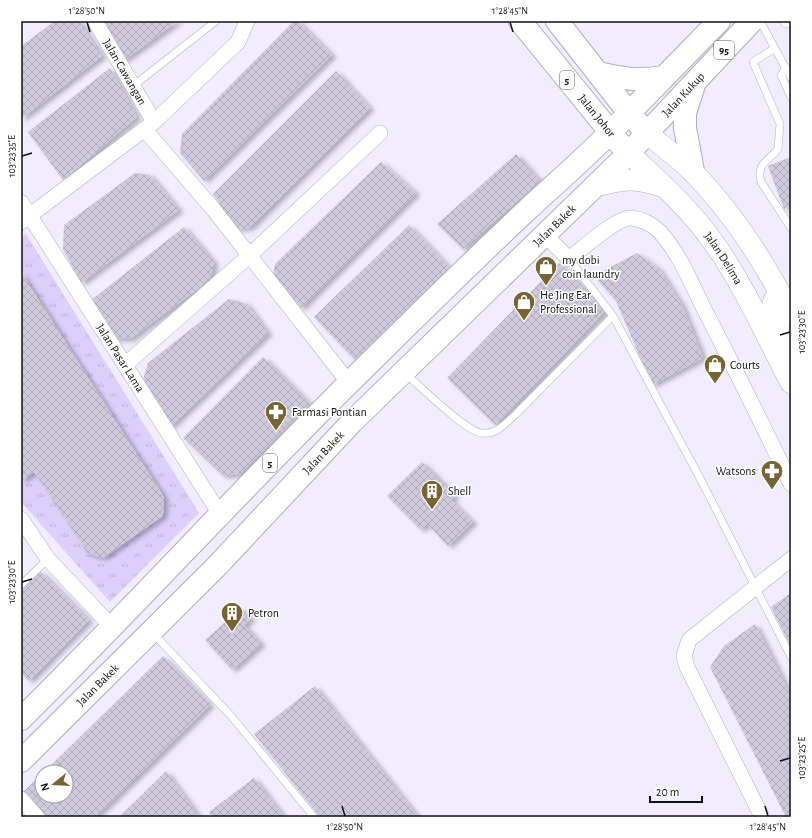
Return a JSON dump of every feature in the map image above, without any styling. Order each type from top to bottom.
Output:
[{"type":"main road","name":"Jalan Johor","points":[[520,21],[610,133],[629,153]]},
{"type":"main road","name":"5","points":[[557,21],[629,113],[647,133]]},
{"type":"main road","name":"Jalan Kukup","points":[[629,113],[719,21]]},
{"type":"main road","name":"Jalan Kukup","points":[[647,133],[752,21]]},
{"type":"main road","points":[[598,73],[632,80],[664,77]]},
{"type":"main road","points":[[693,171],[685,128],[686,112],[697,78]]},
{"type":"main road","name":"5","points":[[21,719],[113,628],[220,514],[349,383],[610,133],[629,113]]},
{"type":"main road","name":"Jalan Bakek","points":[[21,761],[216,567],[352,422],[629,153],[647,133]]},
{"type":"street","name":"Jalan Cawangan","points":[[95,21],[133,86],[150,126],[249,256],[349,383]]},
{"type":"street","points":[[25,219],[150,126],[238,42],[247,21]]},
{"type":"street","points":[[126,364],[249,256],[380,133]]},
{"type":"street","points":[[647,133],[693,171],[735,220],[786,292],[791,314]]},
{"type":"street","name":"Jalan Delima","points":[[629,153],[680,202],[711,239],[740,285],[791,383]]},
{"type":"street","points":[[594,186],[625,179],[641,180],[664,187]]},
{"type":"street","name":"Jalan Pasar Lama","points":[[21,202],[25,219],[126,364],[220,514]]},
{"type":"street","points":[[544,234],[569,259],[619,220],[629,217],[643,220],[654,226],[679,261],[744,386],[791,484]]},
{"type":"street","points":[[786,292],[774,300],[772,305],[791,373]]},
{"type":"street","points":[[21,519],[48,559],[113,628]]},
{"type":"street","points":[[762,817],[687,667],[684,656],[688,640],[791,559]]},
{"type":"street","points":[[21,799],[38,817]]},
{"type":"lane","points":[[133,86],[216,21]]},
{"type":"lane","points":[[760,21],[791,78]]},
{"type":"lane","points":[[783,21],[785,24],[791,24]]},
{"type":"lane","points":[[775,48],[753,62],[780,124],[778,149],[761,166],[759,174],[762,182],[788,218],[791,228]]},
{"type":"lane","points":[[786,67],[781,75],[791,97]]},
{"type":"lane","points":[[569,259],[613,316],[791,657]]},
{"type":"lane","points":[[403,372],[467,427],[481,433],[494,432],[501,428],[516,414],[613,316]]},
{"type":"lane","points":[[21,584],[48,559]]},
{"type":"lane","points":[[151,631],[232,717],[314,817]]},
{"type":"green space","points":[[26,234],[199,513],[110,602],[21,502],[21,238]]},
{"type":"building","points":[[55,21],[79,21],[102,56],[21,119],[21,46]]},
{"type":"building","points":[[100,21],[178,21],[123,61]]},
{"type":"building","points":[[294,21],[298,21],[332,55],[204,181],[180,153],[182,134]]},
{"type":"building","points":[[110,68],[137,117],[63,180],[28,132]]},
{"type":"building","points":[[336,71],[370,108],[249,228],[237,229],[213,194]]},
{"type":"building","points":[[516,154],[540,181],[463,249],[437,224]]},
{"type":"building","points":[[791,157],[791,206],[784,209],[768,166]]},
{"type":"building","points":[[381,162],[416,193],[301,308],[273,275],[275,264]]},
{"type":"building","points":[[135,173],[150,175],[179,210],[81,283],[63,249],[64,225]]},
{"type":"building","points":[[409,225],[451,269],[356,361],[314,317]]},
{"type":"building","points":[[184,227],[214,262],[210,280],[130,339],[114,339],[90,301]]},
{"type":"building","points":[[637,253],[659,269],[682,305],[703,358],[652,385],[616,301],[594,276]]},
{"type":"building","points":[[559,263],[606,310],[495,425],[447,378]]},
{"type":"building","points":[[21,272],[164,497],[163,516],[103,558],[88,554],[34,472],[21,481]]},
{"type":"building","points":[[229,299],[247,304],[268,333],[170,427],[142,383],[148,363]]},
{"type":"building","points":[[263,357],[310,404],[240,474],[223,476],[183,438]]},
{"type":"building","name":"Shell","points":[[422,462],[455,495],[451,500],[473,522],[448,546],[427,524],[421,530],[387,496]]},
{"type":"building","points":[[40,571],[89,620],[29,681],[21,673],[21,591]]},
{"type":"building","points":[[791,593],[791,647],[771,607]]},
{"type":"building","name":"Petron","points":[[241,608],[251,619],[244,625],[261,644],[232,670],[205,640]]},
{"type":"building","points":[[755,624],[791,696],[791,817],[786,817],[710,667],[724,646]]},
{"type":"building","points":[[163,656],[210,705],[95,817],[46,817],[22,793],[34,782],[34,804],[74,804],[74,764],[52,764]]},
{"type":"building","points":[[315,686],[418,817],[320,817],[254,734]]},
{"type":"building","points":[[166,771],[198,815],[195,817],[119,817]]},
{"type":"building","points":[[254,778],[284,817],[212,817],[209,812]]},
{"type":"place","name":"my dobi coin laundry","points":[[546,286]]},
{"type":"place","name":"He Jing Ear Professional","points":[[524,322]]},
{"type":"place","name":"Courts","points":[[715,384]]},
{"type":"place","name":"Farmasi Pontian","points":[[276,432]]},
{"type":"place","name":"Watsons","points":[[772,490]]},
{"type":"place","name":"Shell","points":[[432,510]]},
{"type":"place","name":"Petron","points":[[232,632]]}]
